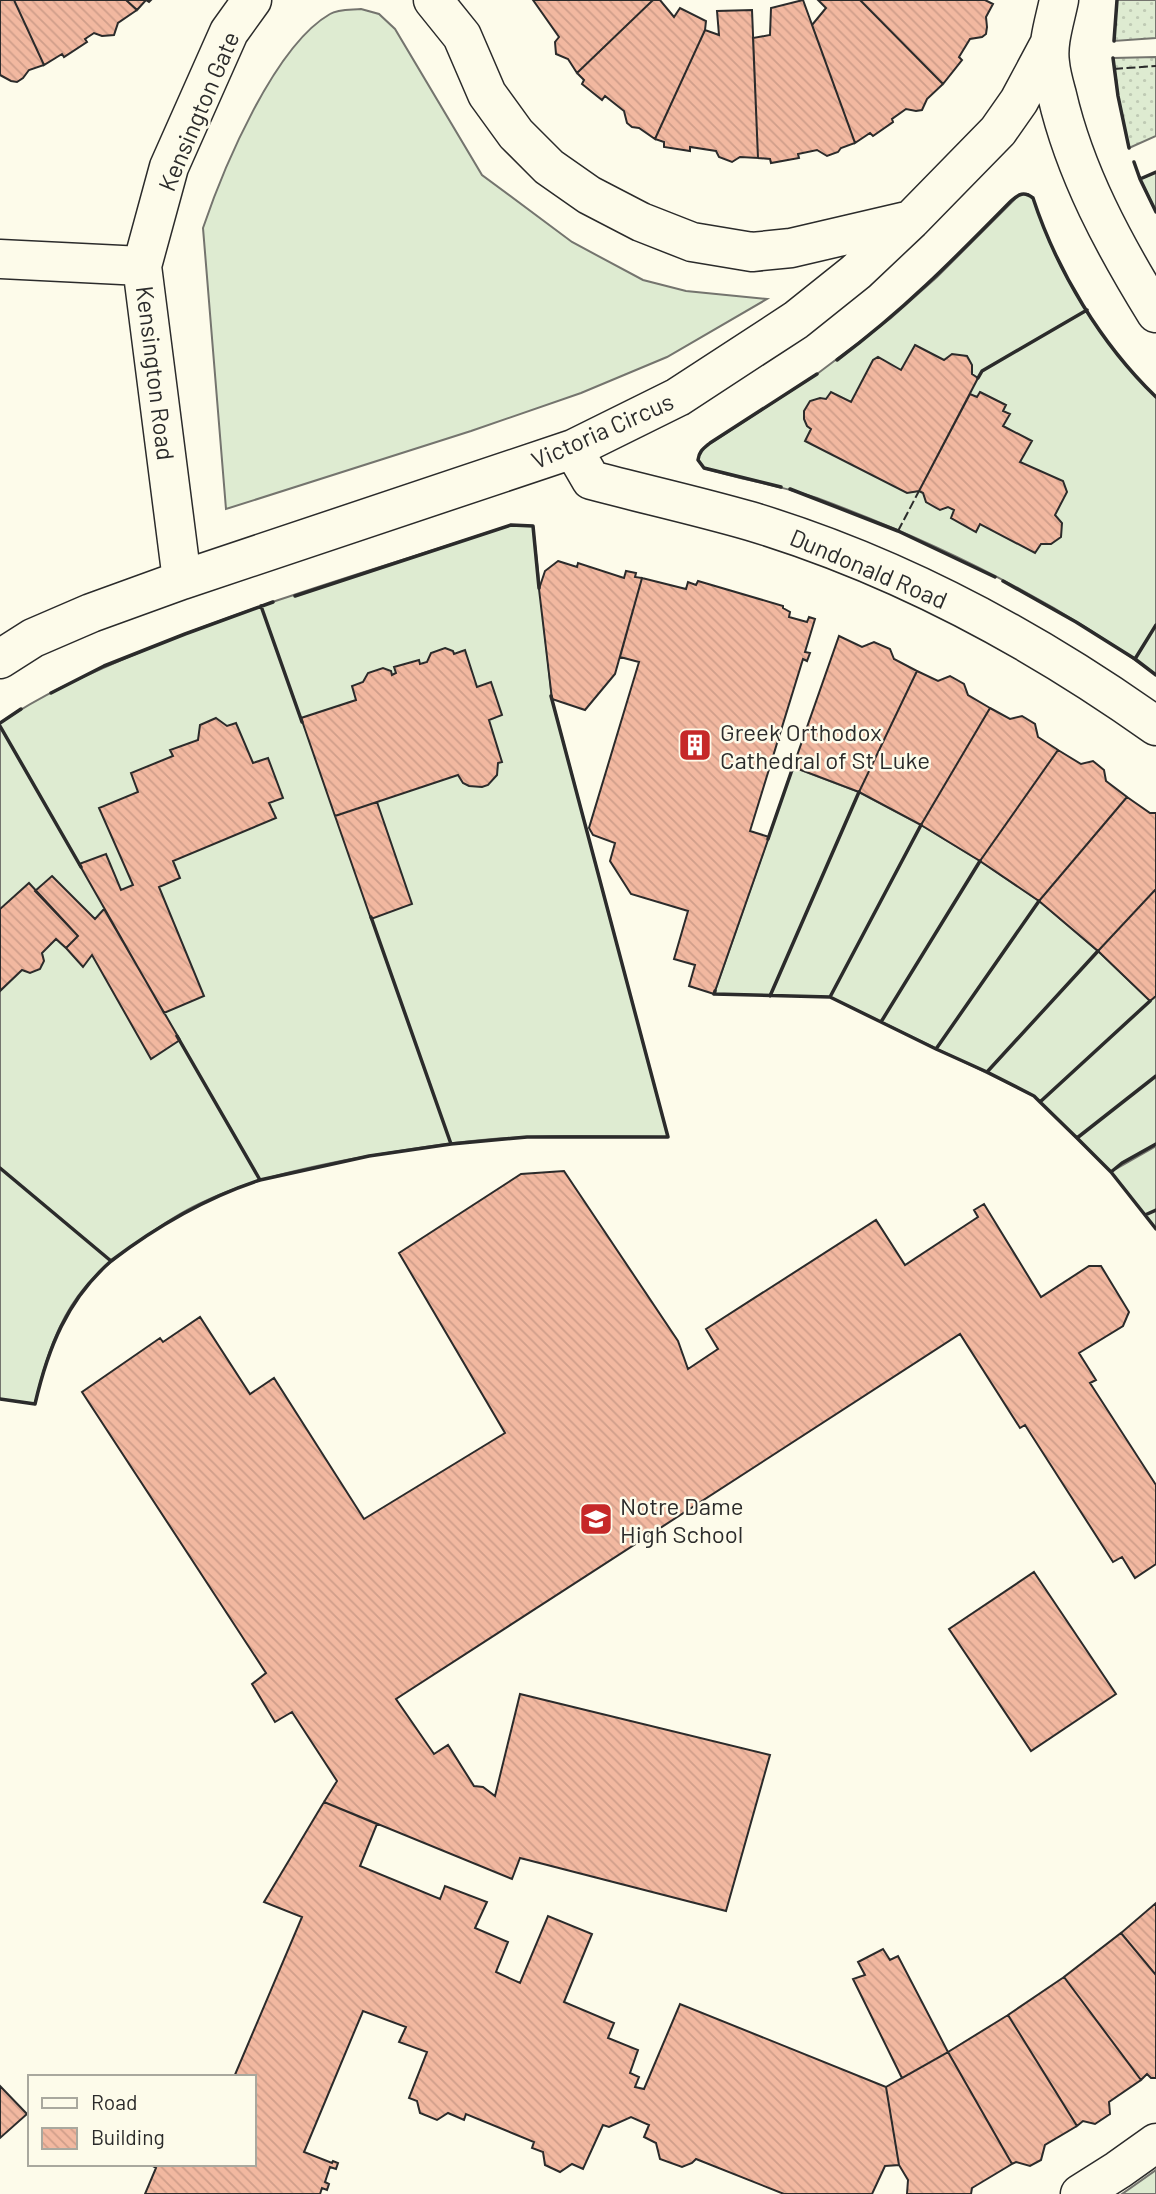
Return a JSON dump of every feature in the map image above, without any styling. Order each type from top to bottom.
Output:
[{"type":"street","name":"Kensington Gate","points":[[142,266],[169,167],[229,32],[252,0]]},
{"type":"street","points":[[433,0],[462,36],[487,94],[516,134],[549,167],[579,188],[641,222],[692,242],[752,252],[791,248],[911,220]]},
{"type":"street","points":[[1059,0],[1049,62],[1065,132],[1102,218],[1156,313]]},
{"type":"street","name":"Victoria Circus","points":[[0,659],[33,638],[79,618],[182,580],[573,449],[678,397],[796,320],[856,272],[911,220],[998,131],[1019,101],[1050,43]]},
{"type":"street","name":"Kensington Road","points":[[0,259],[142,266],[182,580]]},
{"type":"street","name":"Dundonald Road","points":[[573,449],[591,480],[792,535],[881,569],[938,596],[1028,643],[1156,726]]},
{"type":"street","points":[[1080,2194],[1156,2143]]},
{"type":"green space","points":[[1117,0],[1156,0],[1156,38],[1114,41]]},
{"type":"green space","points":[[361,9],[379,14],[395,29],[482,175],[572,242],[643,280],[686,291],[767,299],[667,357],[581,393],[226,509],[203,228],[237,143],[270,80],[289,53],[309,30],[333,12]]},
{"type":"green space","points":[[1156,57],[1156,136],[1129,148],[1113,58]]},
{"type":"green space","points":[[1156,172],[1156,212],[1140,179]]},
{"type":"green space","points":[[1020,194],[1028,194],[1033,198],[1068,280],[1099,330],[1156,397],[1156,675],[1077,622],[950,554],[817,498],[704,468],[698,460],[705,447],[817,374],[891,318],[937,277]]},
{"type":"green space","points":[[511,525],[533,526],[552,699],[668,1137],[552,1136],[448,1144],[327,1164],[271,1177],[216,1196],[171,1219],[127,1250],[85,1287],[56,1334],[35,1404],[0,1399],[0,723],[72,682],[192,631]]},
{"type":"green space","points":[[793,767],[859,792],[980,861],[1039,901],[1098,951],[1150,1001],[1156,996],[1156,1144],[1116,1169],[1156,1146],[1156,1229],[1111,1172],[1034,1096],[830,997],[714,994]]},
{"type":"green space","points":[[1156,2170],[1156,2194],[1122,2194]]},
{"type":"building","points":[[0,0],[14,0],[44,65],[29,70],[17,82],[0,75]]},
{"type":"building","points":[[14,0],[126,0],[137,10],[118,23],[114,35],[102,36],[94,33],[85,39],[87,42],[64,57],[62,54],[44,65]]},
{"type":"building","points":[[126,0],[146,0],[137,10]]},
{"type":"building","points":[[533,0],[653,0],[577,73],[568,59],[556,54],[555,42],[559,37]]},
{"type":"building","points":[[653,0],[660,0],[674,17],[680,8],[706,21],[705,30],[655,139],[627,123],[624,111],[605,96],[602,100],[582,84],[584,80],[577,73]]},
{"type":"building","points":[[803,0],[855,143],[827,156],[817,150],[798,154],[799,158],[771,163],[770,159],[758,158],[753,38],[770,35],[771,8]]},
{"type":"building","points":[[818,0],[860,0],[943,84],[927,99],[922,110],[906,109],[873,136],[870,133],[855,143],[812,25],[826,8]]},
{"type":"building","points":[[860,0],[985,0],[993,4],[986,17],[986,34],[970,39],[959,57],[962,60],[943,84]]},
{"type":"building","points":[[752,10],[758,158],[740,157],[732,162],[719,157],[716,151],[664,147],[664,142],[655,139],[705,30],[719,35],[717,11]]},
{"type":"building","points":[[915,345],[944,360],[952,354],[967,356],[972,365],[972,374],[978,378],[919,491],[907,493],[805,441],[811,429],[804,419],[804,411],[810,401],[826,399],[831,392],[851,402],[873,360],[878,357],[901,370]]},
{"type":"building","points":[[980,392],[1006,405],[1003,411],[1010,414],[1003,426],[1032,441],[1020,462],[1063,481],[1067,492],[1055,515],[1062,523],[1061,537],[1051,544],[1041,544],[1035,553],[980,524],[976,532],[951,518],[954,510],[948,507],[940,510],[926,502],[923,493],[919,491],[970,394],[977,397]]},
{"type":"building","points":[[558,561],[577,567],[578,563],[624,578],[626,571],[636,573],[635,577],[642,578],[615,674],[585,710],[552,699],[539,589],[545,571]]},
{"type":"building","name":"Greek Orthodox Cathedral of St Luke","points":[[642,578],[686,589],[688,582],[696,585],[698,581],[783,606],[790,612],[789,617],[807,622],[809,617],[815,619],[805,652],[810,653],[807,661],[803,659],[750,831],[769,837],[714,994],[689,986],[695,965],[674,959],[688,911],[631,894],[610,861],[615,843],[593,835],[589,828],[639,662],[620,657]]},
{"type":"building","points":[[839,636],[862,647],[874,642],[890,649],[894,659],[917,671],[859,792],[793,767]]},
{"type":"building","points":[[445,648],[454,654],[465,650],[477,687],[491,682],[502,715],[489,720],[502,762],[498,763],[497,775],[488,785],[482,787],[463,783],[458,775],[335,816],[301,718],[356,700],[352,686],[363,682],[368,673],[383,668],[391,671],[392,675],[396,673],[394,667],[419,660],[420,664],[427,662],[431,653]]},
{"type":"building","points":[[917,671],[938,681],[950,676],[964,684],[968,695],[990,708],[921,825],[859,792]]},
{"type":"building","points":[[990,708],[1010,719],[1022,716],[1035,724],[1038,737],[1058,750],[980,861],[921,825]]},
{"type":"building","points":[[216,718],[227,726],[236,723],[253,763],[268,758],[283,798],[269,803],[276,818],[173,861],[180,878],[159,887],[204,996],[164,1013],[79,864],[106,854],[121,890],[133,885],[99,808],[138,792],[131,773],[173,756],[170,750],[198,740],[200,725]]},
{"type":"building","points":[[1058,750],[1081,764],[1093,761],[1104,770],[1106,781],[1127,797],[1039,901],[980,861]]},
{"type":"building","points":[[1127,797],[1150,813],[1156,813],[1156,889],[1098,951],[1039,901]]},
{"type":"building","points":[[377,802],[412,904],[371,919],[335,816]]},
{"type":"building","points":[[52,876],[95,919],[104,909],[180,1040],[151,1059],[92,955],[83,967],[66,948],[78,936],[35,891]]},
{"type":"building","points":[[29,883],[78,936],[66,948],[56,939],[42,953],[44,961],[40,969],[30,973],[22,970],[0,991],[0,909]]},
{"type":"building","points":[[1156,889],[1156,996],[1150,1001],[1098,951]]},
{"type":"building","points":[[564,1171],[678,1341],[688,1369],[718,1349],[706,1329],[876,1220],[905,1265],[978,1217],[974,1210],[984,1204],[1041,1297],[1089,1266],[1101,1266],[1129,1312],[1123,1326],[1079,1353],[1096,1380],[1090,1383],[1156,1485],[1156,1564],[1135,1578],[1122,1557],[1113,1562],[1025,1425],[1020,1428],[960,1334],[396,1699],[434,1754],[448,1745],[474,1786],[483,1787],[495,1796],[520,1694],[770,1755],[726,1911],[520,1858],[512,1879],[324,1802],[337,1781],[292,1712],[275,1722],[252,1684],[266,1673],[82,1392],[160,1338],[163,1342],[200,1317],[250,1394],[274,1378],[364,1519],[505,1433],[399,1253],[521,1174]]},
{"type":"building","points":[[1034,1572],[1116,1694],[1031,1751],[949,1629]]},
{"type":"building","points":[[324,1802],[377,1824],[360,1866],[440,1899],[445,1886],[487,1902],[475,1928],[508,1942],[496,1972],[520,1983],[548,1916],[592,1934],[564,2002],[614,2023],[608,2038],[638,2050],[630,2073],[639,2077],[635,2087],[644,2089],[680,2004],[886,2087],[899,2165],[885,2166],[872,2194],[784,2194],[696,2159],[682,2167],[660,2159],[656,2143],[644,2137],[649,2125],[631,2117],[609,2127],[603,2125],[583,2169],[572,2164],[560,2172],[545,2165],[543,2152],[532,2148],[534,2142],[466,2114],[464,2120],[448,2113],[437,2120],[420,2113],[417,2101],[409,2098],[427,2052],[399,2042],[406,2027],[363,2011],[304,2152],[338,2163],[336,2169],[330,2167],[325,2182],[329,2184],[327,2190],[322,2188],[320,2194],[145,2194],[156,2168],[152,2166],[256,2166],[256,2075],[235,2075],[302,1917],[264,1902]]},
{"type":"building","points":[[1156,1903],[1156,1975],[1121,1933]]},
{"type":"building","points":[[1121,1933],[1156,1975],[1156,2078],[1147,2074],[1141,2080],[1064,1977]]},
{"type":"building","points":[[883,1949],[890,1960],[898,1956],[948,2052],[902,2078],[853,1979],[865,1975],[858,1962]]},
{"type":"building","points":[[1064,1977],[1141,2080],[1109,2102],[1110,2114],[1095,2124],[1083,2121],[1077,2126],[1008,2015]]},
{"type":"building","points":[[1008,2015],[1077,2126],[1045,2145],[1041,2160],[1030,2166],[1016,2162],[1012,2164],[948,2052]]},
{"type":"building","points":[[948,2052],[1012,2164],[972,2188],[971,2194],[907,2194],[908,2180],[899,2165],[886,2087]]},
{"type":"building","points":[[0,2086],[27,2114],[0,2138]]},
{"type":"fence","points":[[1114,69],[1156,66]]},
{"type":"fence","points":[[898,531],[919,491]]},
{"type":"wall","points":[[1114,41],[1117,0]]},
{"type":"wall","points":[[1113,58],[1129,148]]},
{"type":"wall","points":[[1134,162],[1140,179]]},
{"type":"wall","points":[[1156,172],[1140,179],[1156,212]]},
{"type":"wall","points":[[837,360],[906,303],[1011,201],[1024,194],[1033,198],[1068,279],[1099,330],[1156,397]]},
{"type":"wall","points":[[978,378],[982,371],[1087,310]]},
{"type":"wall","points":[[781,487],[704,468],[698,460],[702,450],[710,443],[817,374]]},
{"type":"wall","points":[[790,489],[898,531],[995,577]]},
{"type":"wall","points":[[295,596],[511,525],[533,526],[539,588]]},
{"type":"wall","points":[[1003,581],[1135,659],[1156,625]]},
{"type":"wall","points":[[51,693],[104,666],[273,602]]},
{"type":"wall","points":[[261,606],[302,722]]},
{"type":"wall","points":[[1136,658],[1156,675]]},
{"type":"wall","points":[[371,917],[451,1144],[527,1137],[668,1137],[551,696]]},
{"type":"wall","points":[[0,723],[21,709]]},
{"type":"wall","points":[[0,726],[81,867]]},
{"type":"wall","points":[[768,839],[793,767]]},
{"type":"wall","points":[[770,996],[859,792]]},
{"type":"wall","points":[[715,991],[714,994],[830,997],[921,825]]},
{"type":"wall","points":[[830,997],[881,1022],[980,861]]},
{"type":"wall","points":[[881,1022],[936,1049],[1039,901]]},
{"type":"wall","points":[[936,1049],[987,1072],[1098,951]]},
{"type":"wall","points":[[987,1072],[1034,1096],[1040,1102],[1150,1001]]},
{"type":"wall","points":[[177,1036],[260,1180],[369,1156],[451,1144]]},
{"type":"wall","points":[[1040,1102],[1077,1138],[1156,1076]]},
{"type":"wall","points":[[1077,1138],[1111,1172],[1156,1144]]},
{"type":"wall","points":[[0,1168],[111,1261],[182,1214],[220,1195],[260,1180]]},
{"type":"wall","points":[[1111,1172],[1145,1215],[1156,1210]]},
{"type":"wall","points":[[1145,1215],[1156,1229]]},
{"type":"wall","points":[[0,1399],[35,1404],[46,1364],[61,1326],[82,1292],[111,1261]]},
{"type":"place","name":"Greek Orthodox Cathedral of St Luke","points":[[695,745]]},
{"type":"place","name":"Notre Dame High School","points":[[596,1519]]}]
